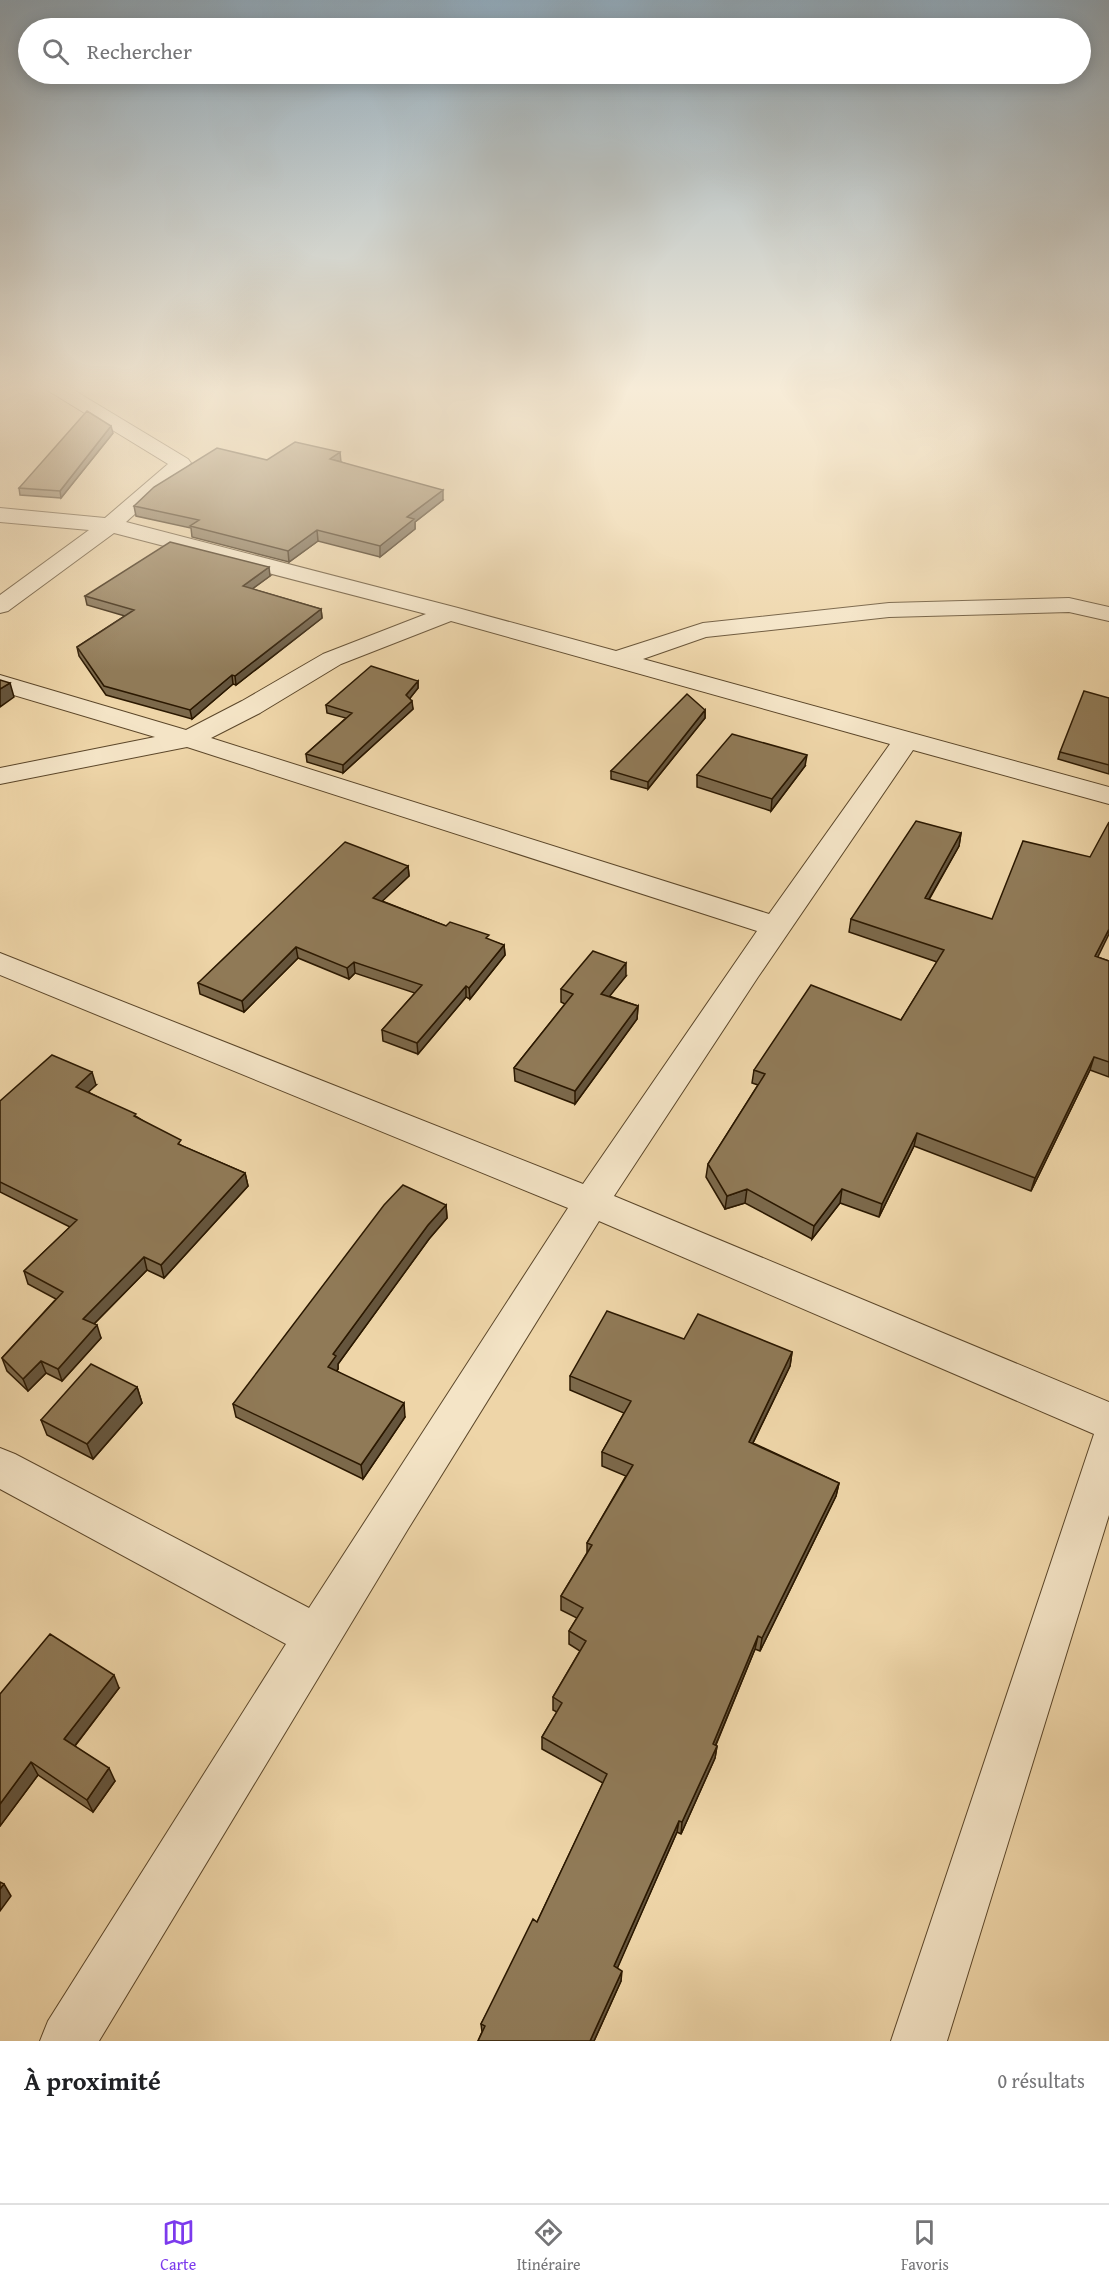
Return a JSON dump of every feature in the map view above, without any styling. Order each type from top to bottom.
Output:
[{"type":"street","points":[[0,606],[110,525],[160,481]]},
{"type":"street","points":[[0,515],[110,525],[450,613],[1109,796]]},
{"type":"street","points":[[617,659],[703,630],[889,610],[1070,605],[1109,614]]},
{"type":"street","points":[[0,776],[188,739],[251,707],[332,659],[450,613]]},
{"type":"street","points":[[0,683],[188,739],[775,926]]},
{"type":"street","points":[[68,2041],[318,1636],[591,1202],[775,926],[907,739]]},
{"type":"street","points":[[0,963],[591,1202],[1109,1421]]},
{"type":"street","points":[[919,2041],[1109,1446]]},
{"type":"street","points":[[0,1467],[318,1636]]},
{"type":"building","points":[[25,481],[68,481],[60,491],[19,488]]},
{"type":"building","points":[[163,481],[411,481],[443,490],[407,517],[414,519],[380,546],[317,530],[288,551],[190,526],[199,520],[134,506]]},
{"type":"building","points":[[170,542],[269,567],[243,586],[321,609],[235,676],[232,675],[190,710],[104,686],[77,647],[134,610],[85,596]]},
{"type":"building","points":[[371,666],[418,681],[406,695],[412,701],[343,765],[306,754],[352,713],[326,705]]},
{"type":"building","points":[[0,680],[10,683],[0,689]]},
{"type":"building","points":[[1084,691],[1109,698],[1109,765],[1060,752]]},
{"type":"building","points":[[687,694],[705,710],[648,782],[611,771]]},
{"type":"building","points":[[732,734],[807,755],[772,799],[697,775]]},
{"type":"building","points":[[916,821],[961,833],[925,898],[992,919],[1023,841],[1090,857],[1109,822],[1109,929],[1095,956],[1109,961],[1109,1062],[1094,1057],[1035,1178],[917,1133],[882,1204],[842,1189],[814,1226],[747,1189],[727,1196],[708,1164],[765,1074],[754,1070],[811,985],[901,1020],[944,950],[851,919]]},
{"type":"building","points":[[345,842],[408,866],[373,898],[446,926],[450,922],[489,935],[486,938],[504,945],[469,988],[466,986],[417,1043],[382,1030],[422,985],[354,962],[347,968],[296,947],[242,1001],[198,983]]},
{"type":"building","points":[[593,951],[626,963],[601,994],[638,1006],[575,1091],[514,1068],[573,994],[561,989]]},
{"type":"building","points":[[52,1055],[92,1072],[76,1087],[136,1114],[134,1116],[181,1140],[178,1144],[245,1173],[161,1265],[144,1257],[83,1319],[97,1325],[58,1369],[41,1361],[23,1379],[2,1358],[63,1292],[24,1271],[77,1220],[0,1182],[0,1101]]},
{"type":"building","points":[[403,1185],[446,1205],[428,1225],[333,1354],[336,1356],[328,1367],[404,1403],[361,1465],[233,1404],[384,1205]]},
{"type":"building","points":[[607,1311],[684,1339],[698,1314],[792,1352],[749,1442],[839,1483],[762,1638],[758,1636],[713,1744],[717,1746],[682,1822],[679,1821],[614,1966],[622,1971],[590,2041],[478,2041],[485,2026],[481,2024],[533,1919],[537,1922],[607,1774],[542,1737],[562,1703],[553,1697],[586,1641],[569,1631],[583,1608],[561,1596],[592,1545],[587,1543],[633,1465],[602,1452],[631,1401],[570,1376]]},
{"type":"building","points":[[91,1364],[137,1387],[87,1444],[41,1420]]},
{"type":"building","points":[[50,1634],[114,1675],[64,1739],[109,1768],[87,1800],[31,1762],[0,1804],[0,1694]]}]
